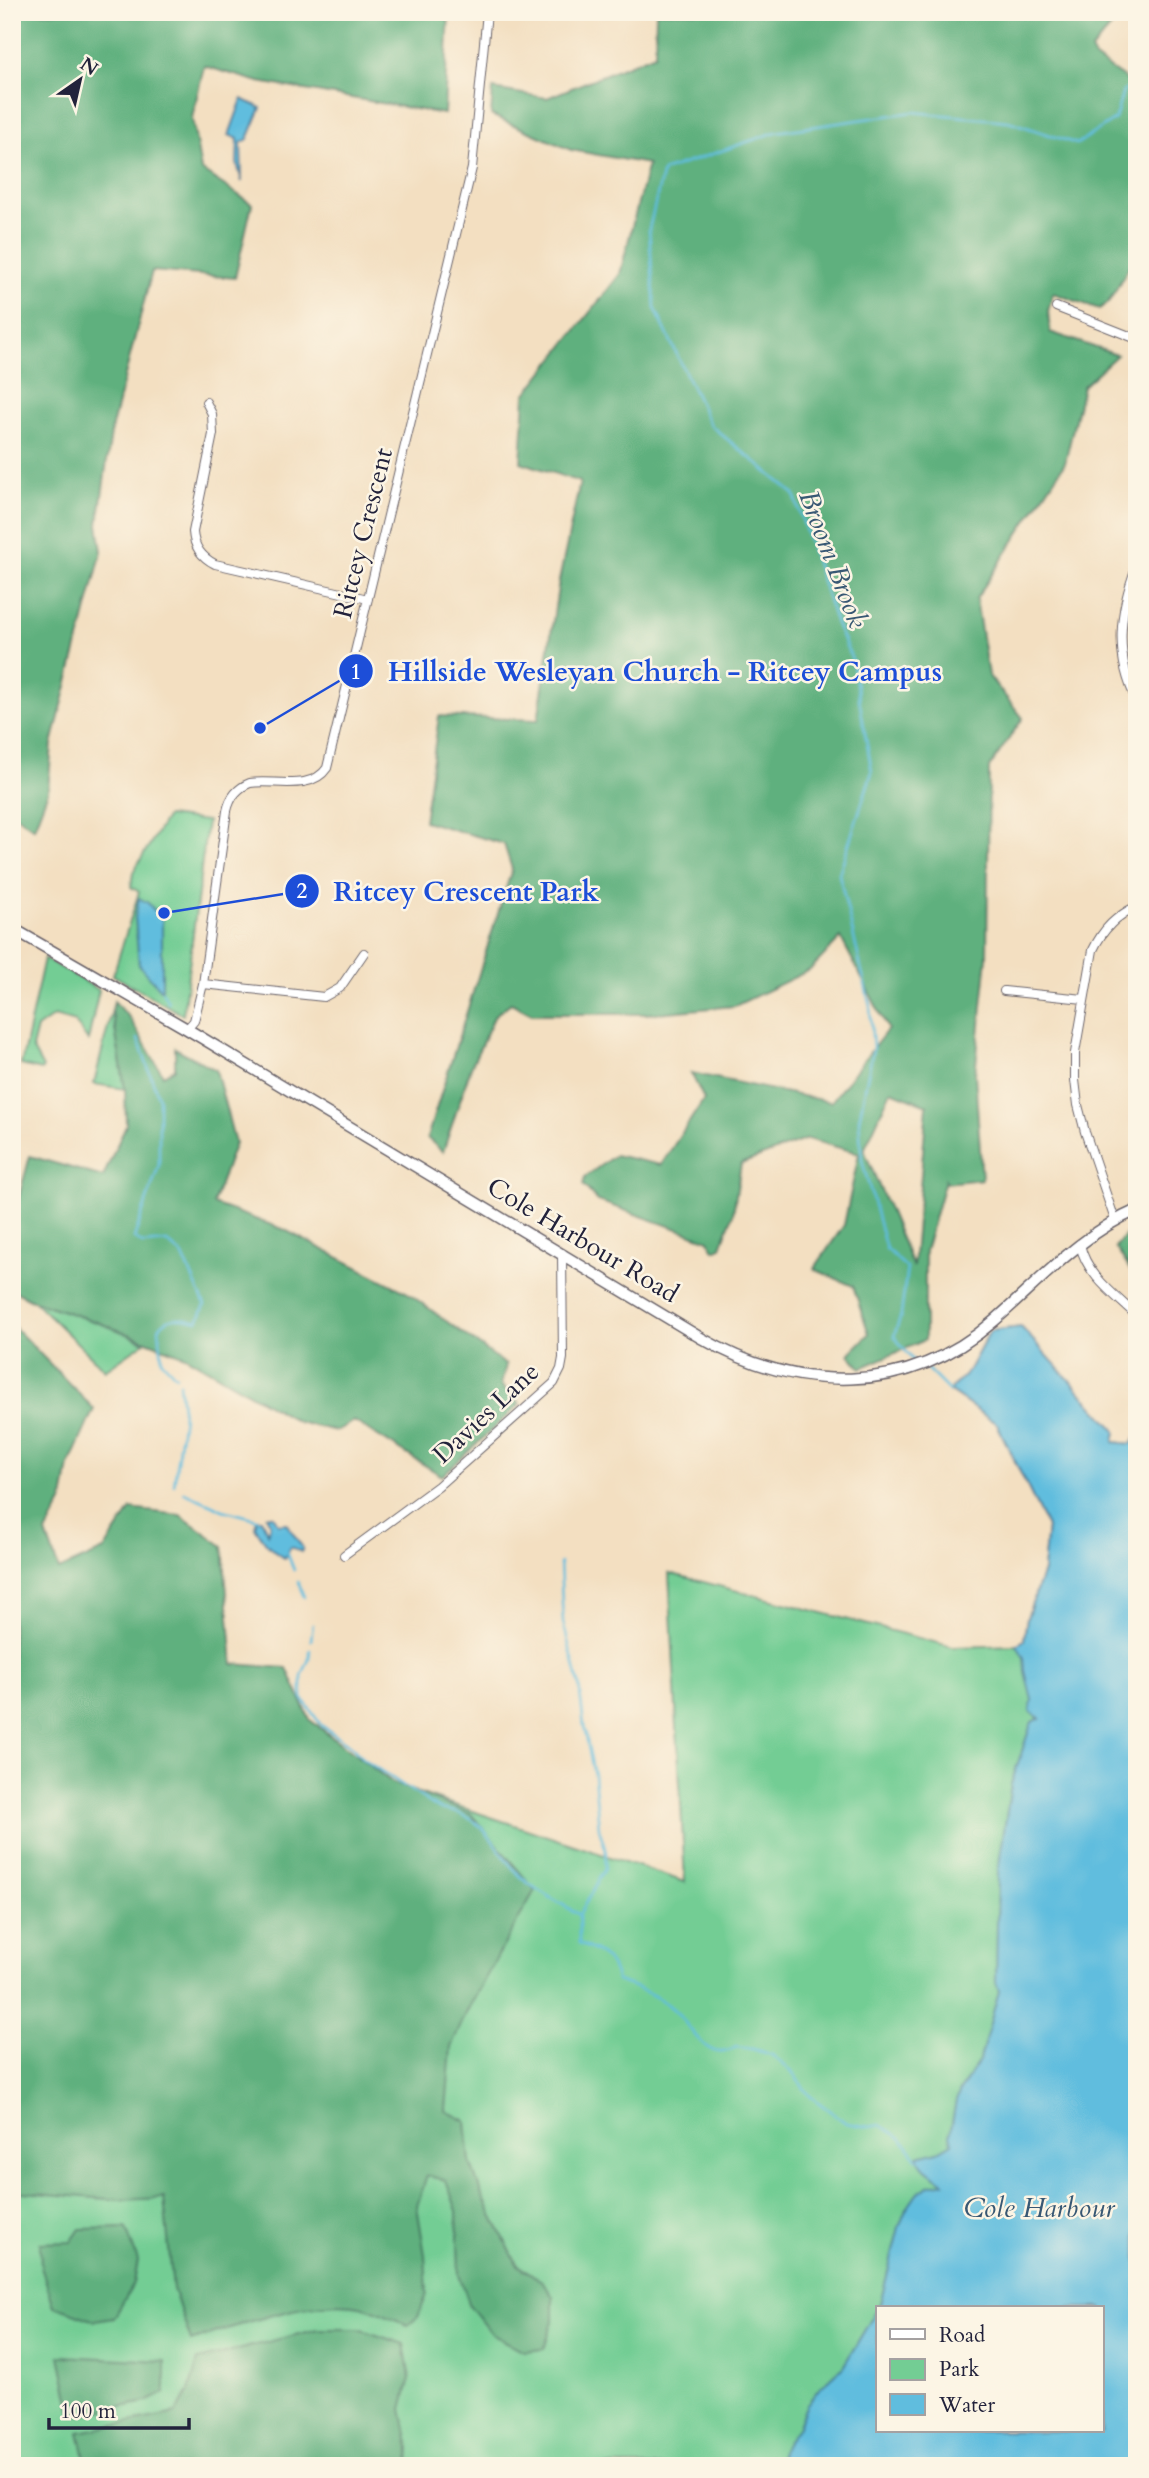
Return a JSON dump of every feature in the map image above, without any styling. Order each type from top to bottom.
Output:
[{"type":"main road","name":"Cole Harbour Road","points":[[12,928],[187,1028],[701,1338],[760,1366],[794,1376],[842,1380],[902,1372],[951,1351],[992,1322],[1080,1244],[1115,1220],[1137,1210]]},
{"type":"street","name":"Ritcey Crescent","points":[[187,1028],[194,1021],[203,984],[230,801],[239,788],[250,783],[306,782],[326,770],[472,168],[487,12]]},
{"type":"street","points":[[1056,307],[1137,340]]},
{"type":"street","points":[[206,402],[212,414],[214,433],[193,532],[194,542],[201,555],[218,564],[368,599]]},
{"type":"street","points":[[1137,565],[1124,603],[1121,634],[1125,673],[1137,701]]},
{"type":"street","points":[[1115,1220],[1078,1105],[1075,1053],[1091,955],[1096,942],[1112,922],[1137,906]]},
{"type":"street","points":[[203,984],[324,997],[340,988],[364,953]]},
{"type":"street","points":[[1003,991],[1084,999]]},
{"type":"street","points":[[1080,1244],[1082,1254],[1092,1272],[1137,1316]]},
{"type":"street","name":"Davies Lane","points":[[344,1555],[438,1486],[554,1383],[563,1359],[562,1253]]},
{"type":"green space","points":[[12,12],[449,13],[444,114],[259,82],[204,66],[192,118],[201,170],[252,204],[235,278],[152,271],[112,426],[98,524],[102,551],[52,744],[48,791],[34,828],[12,813]]},
{"type":"green space","points":[[656,12],[1124,12],[1091,50],[1095,58],[1137,87],[1137,253],[1108,303],[1099,309],[1053,293],[1048,311],[1050,332],[1117,355],[1083,386],[1065,463],[976,599],[988,675],[1023,718],[989,768],[987,958],[975,1074],[982,1179],[946,1183],[945,1180],[925,1251],[925,1340],[861,1368],[849,1354],[869,1334],[853,1286],[814,1269],[844,1225],[859,1153],[807,1139],[741,1164],[733,1214],[721,1247],[714,1250],[709,1240],[598,1201],[583,1185],[585,1177],[615,1155],[661,1165],[704,1099],[691,1073],[831,1102],[888,1029],[841,938],[810,970],[735,1006],[645,1014],[532,1014],[511,1003],[495,1015],[471,1067],[443,1152],[427,1138],[512,869],[504,844],[424,821],[439,716],[538,720],[559,581],[580,482],[521,462],[525,395],[620,274],[648,164],[571,150],[491,115],[493,89],[547,98],[655,54]],"holes":[[[891,1091],[927,1105],[913,1267],[864,1150]]]},
{"type":"green space","points":[[167,816],[207,821],[183,1015],[113,975],[139,892],[131,887],[133,872]]},
{"type":"green space","points":[[44,958],[99,990],[88,1041],[75,1022],[54,1016],[37,1028],[32,1048],[43,1068],[41,1070],[21,1065]]},
{"type":"green space","points":[[114,1001],[129,1017],[163,1075],[175,1069],[175,1048],[216,1070],[235,1143],[213,1204],[283,1229],[408,1293],[506,1365],[501,1385],[520,1404],[442,1476],[354,1421],[336,1431],[298,1422],[185,1356],[34,1301],[12,1290],[12,1222],[30,1156],[103,1177],[126,1125],[125,1089],[112,1010]]},
{"type":"green space","points":[[112,1010],[125,1089],[94,1084]]},
{"type":"green space","points":[[1137,1228],[1137,1280],[1115,1247],[1129,1231]]},
{"type":"green space","points":[[34,1301],[116,1329],[145,1342],[105,1370]]},
{"type":"green space","points":[[12,1325],[94,1409],[69,1465],[63,1500],[46,1533],[59,1570],[104,1550],[131,1509],[180,1515],[223,1546],[233,1664],[287,1668],[310,1720],[393,1783],[471,1814],[535,1890],[469,2007],[451,2047],[446,2111],[466,2121],[470,2162],[482,2195],[517,2264],[543,2282],[553,2297],[553,2321],[544,2349],[524,2351],[493,2335],[470,2306],[459,2275],[457,2211],[446,2180],[427,2176],[417,2206],[425,2255],[427,2294],[418,2317],[408,2325],[364,2307],[323,2305],[253,2320],[191,2341],[173,2289],[164,2198],[120,2200],[12,2191]]},
{"type":"green space","points":[[1021,1327],[1116,1431],[1114,1442],[1132,1444],[1137,1437],[1137,2466],[12,2466],[12,1657],[685,1882],[669,1573],[953,1647],[1017,1645],[1024,1640],[1027,1618],[1043,1571],[1047,1527],[997,1424],[949,1391],[969,1370],[990,1331]]},
{"type":"green space","points":[[126,2228],[138,2261],[134,2283],[114,2318],[95,2321],[54,2306],[41,2267],[40,2243],[71,2242],[80,2229]]},
{"type":"green space","points":[[318,2329],[359,2329],[404,2344],[410,2378],[402,2409],[410,2448],[409,2466],[87,2466],[79,2432],[176,2413],[189,2391],[198,2360]]},
{"type":"green space","points":[[60,2356],[165,2361],[165,2393],[147,2402],[73,2416]]},
{"type":"water","points":[[242,99],[261,108],[248,139],[241,143],[242,182],[237,163],[238,139],[229,135]]},
{"type":"water","points":[[139,898],[148,903],[162,919],[162,991],[139,965],[135,917]]},
{"type":"water","name":"Cole Harbour","points":[[1021,1327],[1116,1431],[1114,1442],[1132,1444],[1137,1437],[1137,2466],[781,2466],[781,2451],[797,2428],[807,2404],[843,2367],[876,2311],[876,2432],[1104,2432],[1104,2306],[879,2306],[899,2227],[906,2210],[917,2194],[930,2185],[944,2182],[925,2168],[918,2156],[938,2151],[952,2143],[950,2134],[956,2101],[980,2059],[999,1991],[996,1982],[998,1871],[1011,1784],[1032,1722],[1040,1718],[1030,1712],[1032,1700],[1024,1658],[1017,1645],[1024,1640],[1027,1618],[1043,1571],[1047,1527],[997,1424],[949,1391],[969,1370],[990,1331]]},
{"type":"water","points":[[266,1516],[274,1516],[278,1524],[286,1523],[303,1548],[301,1552],[291,1547],[285,1558],[268,1545],[255,1527],[257,1519],[261,1519],[268,1533],[270,1523]]},
{"type":"waterway","name":"Broom Brook","points":[[914,1362],[894,1336],[901,1315],[907,1268],[886,1249],[862,1160],[859,1120],[873,1049],[870,1006],[839,874],[872,772],[852,659],[836,624],[794,494],[710,425],[655,308],[649,229],[663,171],[776,132],[913,112],[1008,121],[1077,144],[1115,119],[1123,91],[1137,84]]},
{"type":"waterway","points":[[162,991],[168,1002]]},
{"type":"waterway","points":[[138,1039],[159,1099],[159,1165],[134,1238],[143,1244],[167,1242],[183,1256],[205,1305],[198,1321],[172,1318],[159,1328],[162,1361],[176,1376]]},
{"type":"waterway","name":"Broom Brook","points":[[926,1368],[949,1391]]},
{"type":"waterway","points":[[174,1485],[183,1416],[179,1383]]},
{"type":"waterway","points":[[184,1492],[223,1510],[257,1519]]},
{"type":"waterway","points":[[287,1552],[294,1570]]},
{"type":"waterway","points":[[560,1563],[563,1622],[579,1684],[594,1775],[599,1828],[606,1851],[605,1869],[579,1915],[579,1944],[604,1957],[617,1981],[646,1992],[672,2008],[708,2048],[725,2052],[736,2047],[772,2055],[790,2070],[810,2096],[846,2123],[869,2127],[880,2125],[901,2138],[918,2160]]},
{"type":"waterway","points":[[298,1582],[304,1597]]},
{"type":"waterway","points":[[311,1640],[313,1624]]},
{"type":"waterway","points":[[310,1650],[302,1676],[302,1698],[321,1725],[351,1746],[363,1759],[439,1809],[457,1812],[481,1827],[516,1872],[528,1883],[579,1915]]},
{"type":"place","name":"Hillside Wesleyan Church - Ritcey Campus","points":[[260,728]]},
{"type":"place","name":"Ritcey Crescent Park","points":[[164,913]]}]
